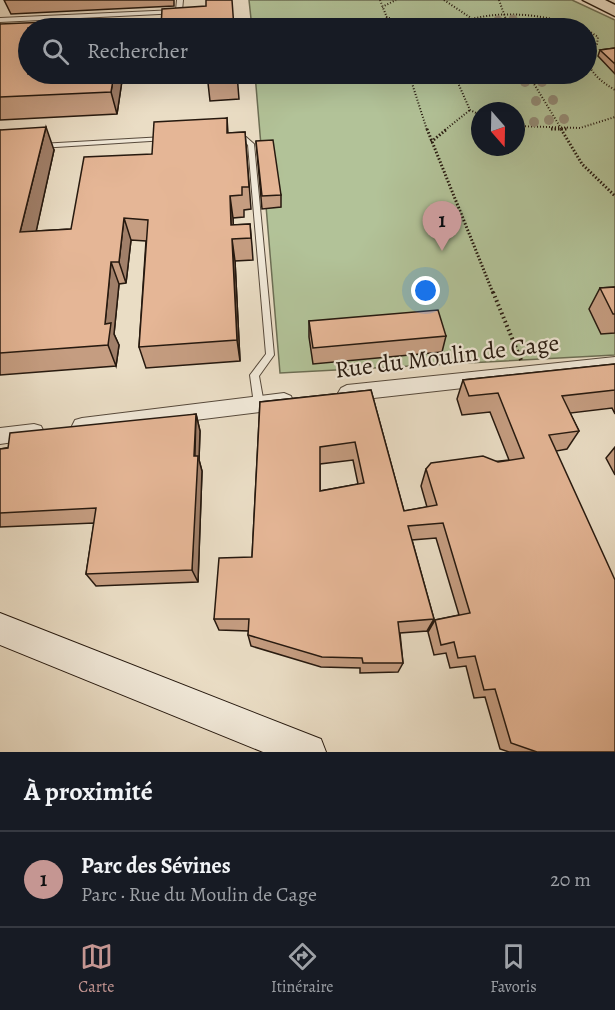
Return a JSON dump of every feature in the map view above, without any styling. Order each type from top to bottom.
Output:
[{"type":"main road","points":[[591,0],[615,10]]},
{"type":"main road","points":[[0,629],[308,752]]},
{"type":"street","name":"Rue du Moulin de Cage","points":[[328,396],[526,372],[615,364]]},
{"type":"street","name":"Rue du Moulin de Cage","points":[[0,436],[305,399]]},
{"type":"lane","points":[[40,18],[179,11],[180,0]]},
{"type":"lane","points":[[0,20],[18,19]]},
{"type":"lane","points":[[221,136],[244,138],[251,144],[270,355],[254,375],[258,404]]},
{"type":"lane","points":[[31,146],[177,138]]},
{"type":"path","points":[[380,0],[386,17],[389,18]]},
{"type":"path","points":[[382,7],[396,0]]},
{"type":"path","points":[[444,0],[470,18]]},
{"type":"path","points":[[499,0],[505,18]]},
{"type":"path","points":[[478,18],[504,14],[546,18]]},
{"type":"path","points":[[597,78],[615,90]]},
{"type":"path","points":[[412,84],[431,142],[526,372]]},
{"type":"path","points":[[431,142],[470,110],[458,84]]},
{"type":"path","points":[[534,84],[582,164],[615,196]]},
{"type":"path","points":[[525,127],[559,129],[608,121],[615,117]]},
{"type":"green space","points":[[249,0],[572,0],[615,20],[615,355],[280,373],[256,84],[597,84],[597,18],[251,18]]},
{"type":"building","points":[[206,0],[232,0],[233,18],[162,18],[162,9],[206,6]]},
{"type":"building","points":[[18,23],[18,84],[112,84],[111,92],[0,97],[0,24]]},
{"type":"building","points":[[615,48],[615,64],[600,50]]},
{"type":"building","points":[[227,118],[227,133],[245,132],[249,187],[242,187],[242,195],[230,196],[231,225],[250,224],[251,238],[232,239],[237,340],[139,347],[148,220],[124,218],[119,262],[111,262],[105,324],[111,323],[108,345],[0,353],[0,130],[46,127],[20,232],[71,229],[84,157],[152,154],[154,122]]},
{"type":"building","points":[[273,140],[281,195],[262,196],[256,141]]},
{"type":"building","points":[[615,287],[615,314],[613,314],[600,288]]},
{"type":"building","points":[[438,310],[446,336],[313,348],[309,321]]},
{"type":"building","points":[[615,364],[615,390],[562,396],[579,431],[549,435],[615,580],[615,752],[537,752],[511,743],[495,689],[484,690],[475,656],[458,658],[454,642],[441,645],[435,620],[470,613],[443,523],[408,526],[434,619],[398,622],[403,663],[363,663],[362,658],[322,657],[248,635],[249,619],[214,619],[219,558],[252,557],[260,402],[371,390],[404,511],[437,505],[426,469],[431,463],[483,456],[498,462],[524,458],[498,393],[469,396],[463,380]],"holes":[[[355,442],[364,483],[320,491],[320,447]]]},
{"type":"building","points":[[196,414],[194,456],[198,456],[192,570],[86,574],[96,508],[0,513],[0,449],[8,448],[10,433]]},
{"type":"place","name":"Parc des Sévines","points":[[442,251]]}]
